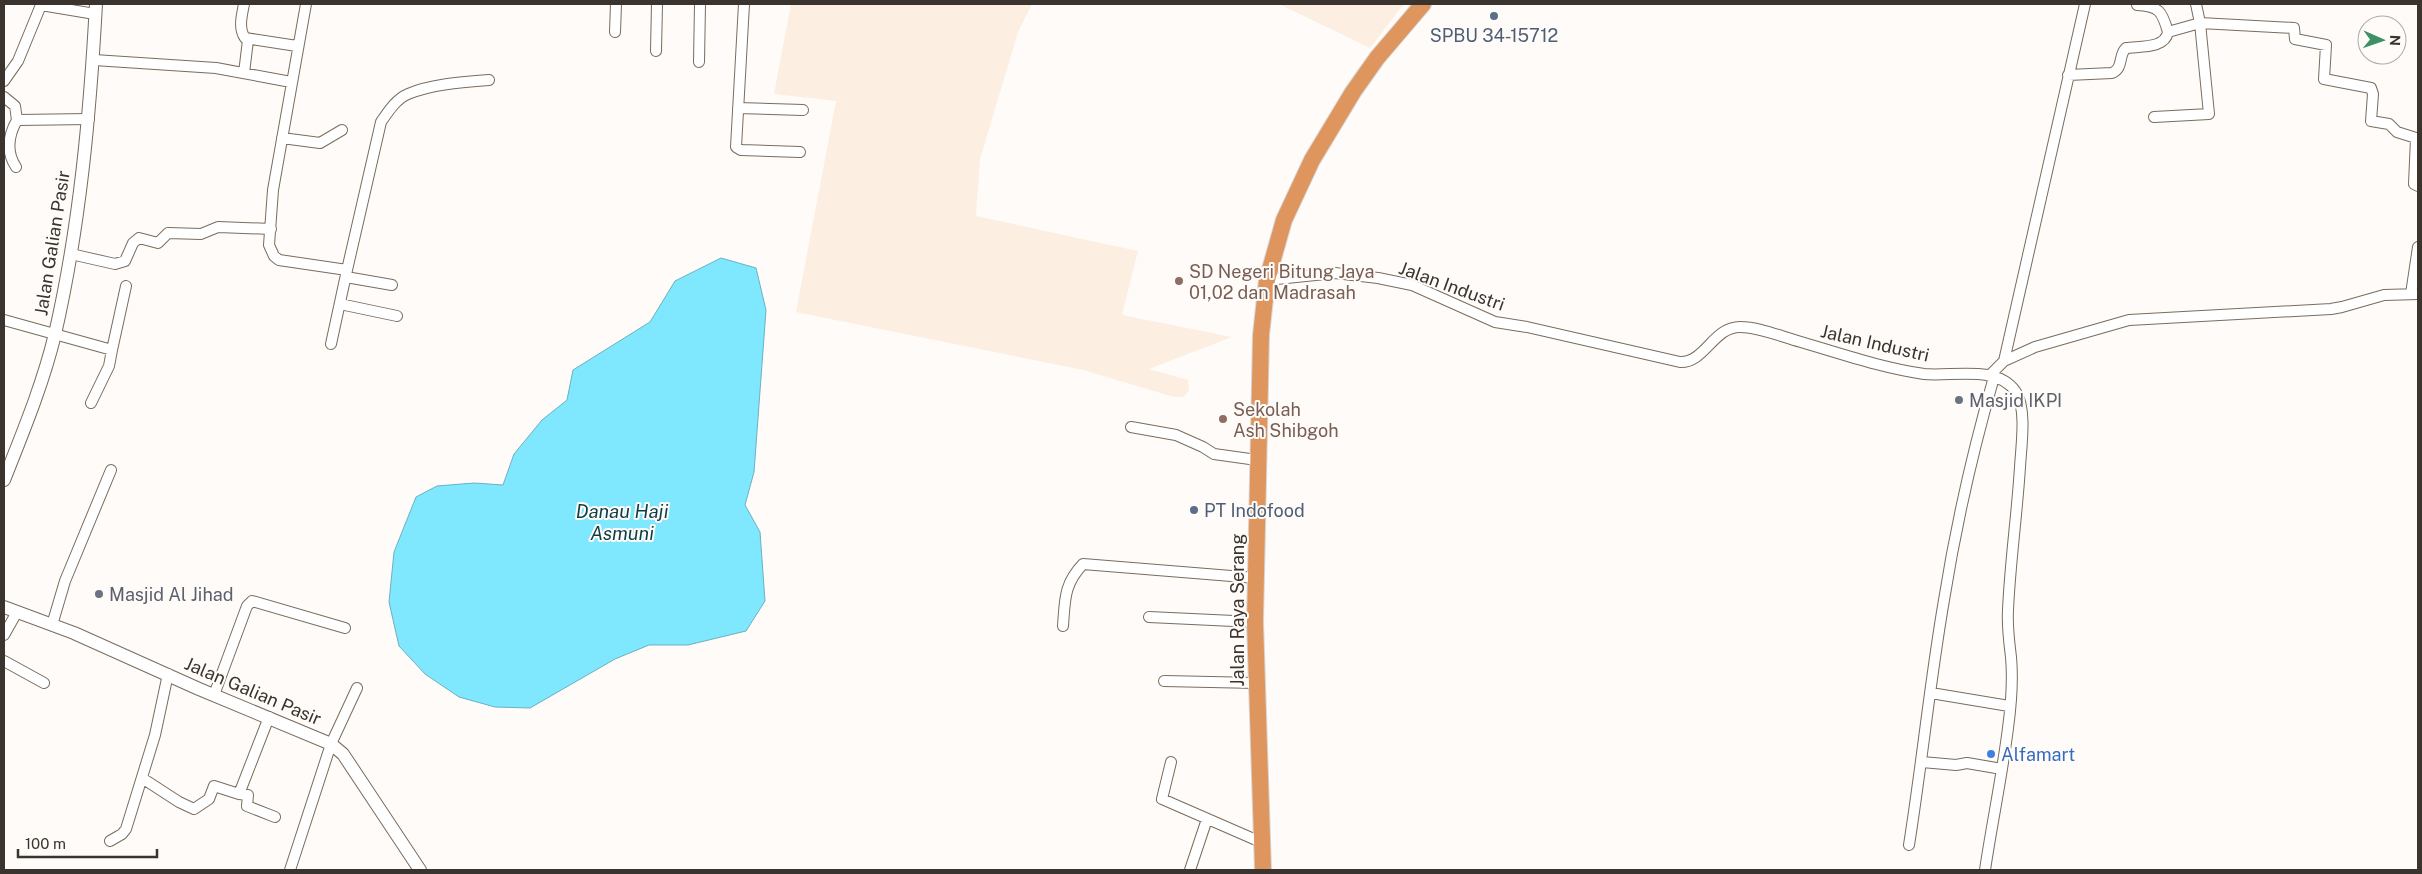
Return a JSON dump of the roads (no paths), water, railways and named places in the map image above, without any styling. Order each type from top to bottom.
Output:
[{"type":"highway","name":"Jalan Raya Serang","points":[[1263,870],[1255,622],[1261,335],[1267,280],[1284,220],[1312,160],[1353,92],[1377,58],[1423,4]]},
{"type":"street","points":[[4,80],[18,61],[41,4],[96,9]]},
{"type":"street","points":[[244,4],[241,19],[242,34],[248,40],[297,46]]},
{"type":"street","points":[[306,4],[297,46],[273,190],[270,246],[274,256],[279,260],[392,285]]},
{"type":"street","points":[[615,32],[616,4]]},
{"type":"street","points":[[656,51],[658,4]]},
{"type":"street","points":[[699,62],[700,4]]},
{"type":"street","points":[[744,4],[736,140],[738,150],[800,152]]},
{"type":"street","points":[[1909,845],[1949,574],[1975,448],[1992,377],[2004,361],[2085,4]]},
{"type":"street","points":[[2154,117],[2209,114],[2200,23],[2196,4]]},
{"type":"street","points":[[2137,5],[2156,8],[2168,32]]},
{"type":"street","name":"Jalan Galian Pasir","points":[[4,480],[8,458],[35,401],[55,335],[71,254],[89,119],[96,9]]},
{"type":"street","points":[[2068,75],[2112,73],[2117,71],[2124,49],[2158,44],[2167,36],[2168,32],[2200,23],[2294,28],[2295,39],[2326,45],[2324,79],[2328,82],[2371,88],[2373,94],[2371,121],[2389,124],[2397,132],[2416,138],[2414,184],[2418,186]]},
{"type":"street","points":[[244,73],[248,40]]},
{"type":"street","points":[[94,60],[198,66],[291,82]]},
{"type":"street","points":[[332,344],[381,122],[386,114],[407,94],[449,84],[489,80]]},
{"type":"street","points":[[4,97],[15,106],[17,120],[9,148],[9,156],[16,166]]},
{"type":"street","points":[[738,108],[803,110]]},
{"type":"street","points":[[17,120],[89,119]]},
{"type":"street","points":[[282,138],[320,143],[342,130]]},
{"type":"street","points":[[71,254],[115,264],[124,261],[133,244],[139,238],[158,243],[168,233],[201,234],[218,227],[271,229]]},
{"type":"street","points":[[2004,361],[2035,347],[2129,320],[2336,308],[2384,295],[2415,294],[2418,247]]},
{"type":"street","name":"Jalan Industri","points":[[1267,280],[1335,272],[1378,278],[1412,285],[1495,322],[1527,327],[1680,362],[1691,361],[1724,331],[1743,327],[1899,369],[1926,374],[1992,377]]},
{"type":"street","points":[[91,403],[109,366],[126,286]]},
{"type":"street","points":[[340,304],[397,316]]},
{"type":"street","points":[[4,320],[112,350]]},
{"type":"street","points":[[1985,870],[2002,769],[2009,706],[2011,658],[2008,640],[2008,612],[2022,416],[2020,400],[2015,391],[1992,377]]},
{"type":"street","points":[[1132,427],[1176,435],[1214,454],[1257,460]]},
{"type":"street","points":[[52,625],[65,581],[111,470]]},
{"type":"street","points":[[1063,626],[1066,592],[1072,576],[1083,564],[1256,578]]},
{"type":"street","points":[[214,695],[247,606],[252,601],[345,628]]},
{"type":"street","name":"Jalan Galian Pasir","points":[[4,607],[52,625],[331,744],[343,754],[420,870]]},
{"type":"street","points":[[4,635],[17,612]]},
{"type":"street","points":[[1149,617],[1255,622]]},
{"type":"street","points":[[4,662],[44,683]]},
{"type":"street","points":[[110,841],[122,834],[126,829],[155,735],[168,674]]},
{"type":"street","points":[[1164,681],[1257,683]]},
{"type":"street","points":[[290,870],[331,744],[357,688]]},
{"type":"street","points":[[1931,692],[2009,706]]},
{"type":"street","points":[[239,794],[269,717]]},
{"type":"street","points":[[1171,762],[1162,799],[1263,843]]},
{"type":"street","points":[[1922,762],[1956,765],[1967,763],[2002,769]]},
{"type":"street","points":[[142,778],[194,809],[209,799],[214,786],[248,795],[247,806],[275,817]]},
{"type":"street","points":[[1190,870],[1207,819]]},
{"type":"water","name":"Danau Haji Asmuni","points":[[721,258],[756,268],[766,310],[754,472],[745,505],[760,532],[765,601],[746,631],[688,645],[649,645],[615,659],[530,708],[495,707],[459,697],[425,674],[399,646],[389,602],[394,552],[416,497],[437,486],[474,483],[503,485],[514,454],[542,420],[567,400],[573,370],[650,322],[675,281]]},
{"type":"place","name":"SPBU 34-15712","points":[[1494,16]]},
{"type":"place","name":"SD Negeri Bitung Jaya 01,02 dan Madrasah","points":[[1179,281]]},
{"type":"place","name":"Masjid IKPI","points":[[1959,400]]},
{"type":"place","name":"Sekolah Ash Shibgoh","points":[[1223,419]]},
{"type":"place","name":"PT Indofood","points":[[1194,510]]},
{"type":"place","name":"Masjid Al Jihad","points":[[99,594]]},
{"type":"place","name":"Alfamart","points":[[1991,754]]}]
